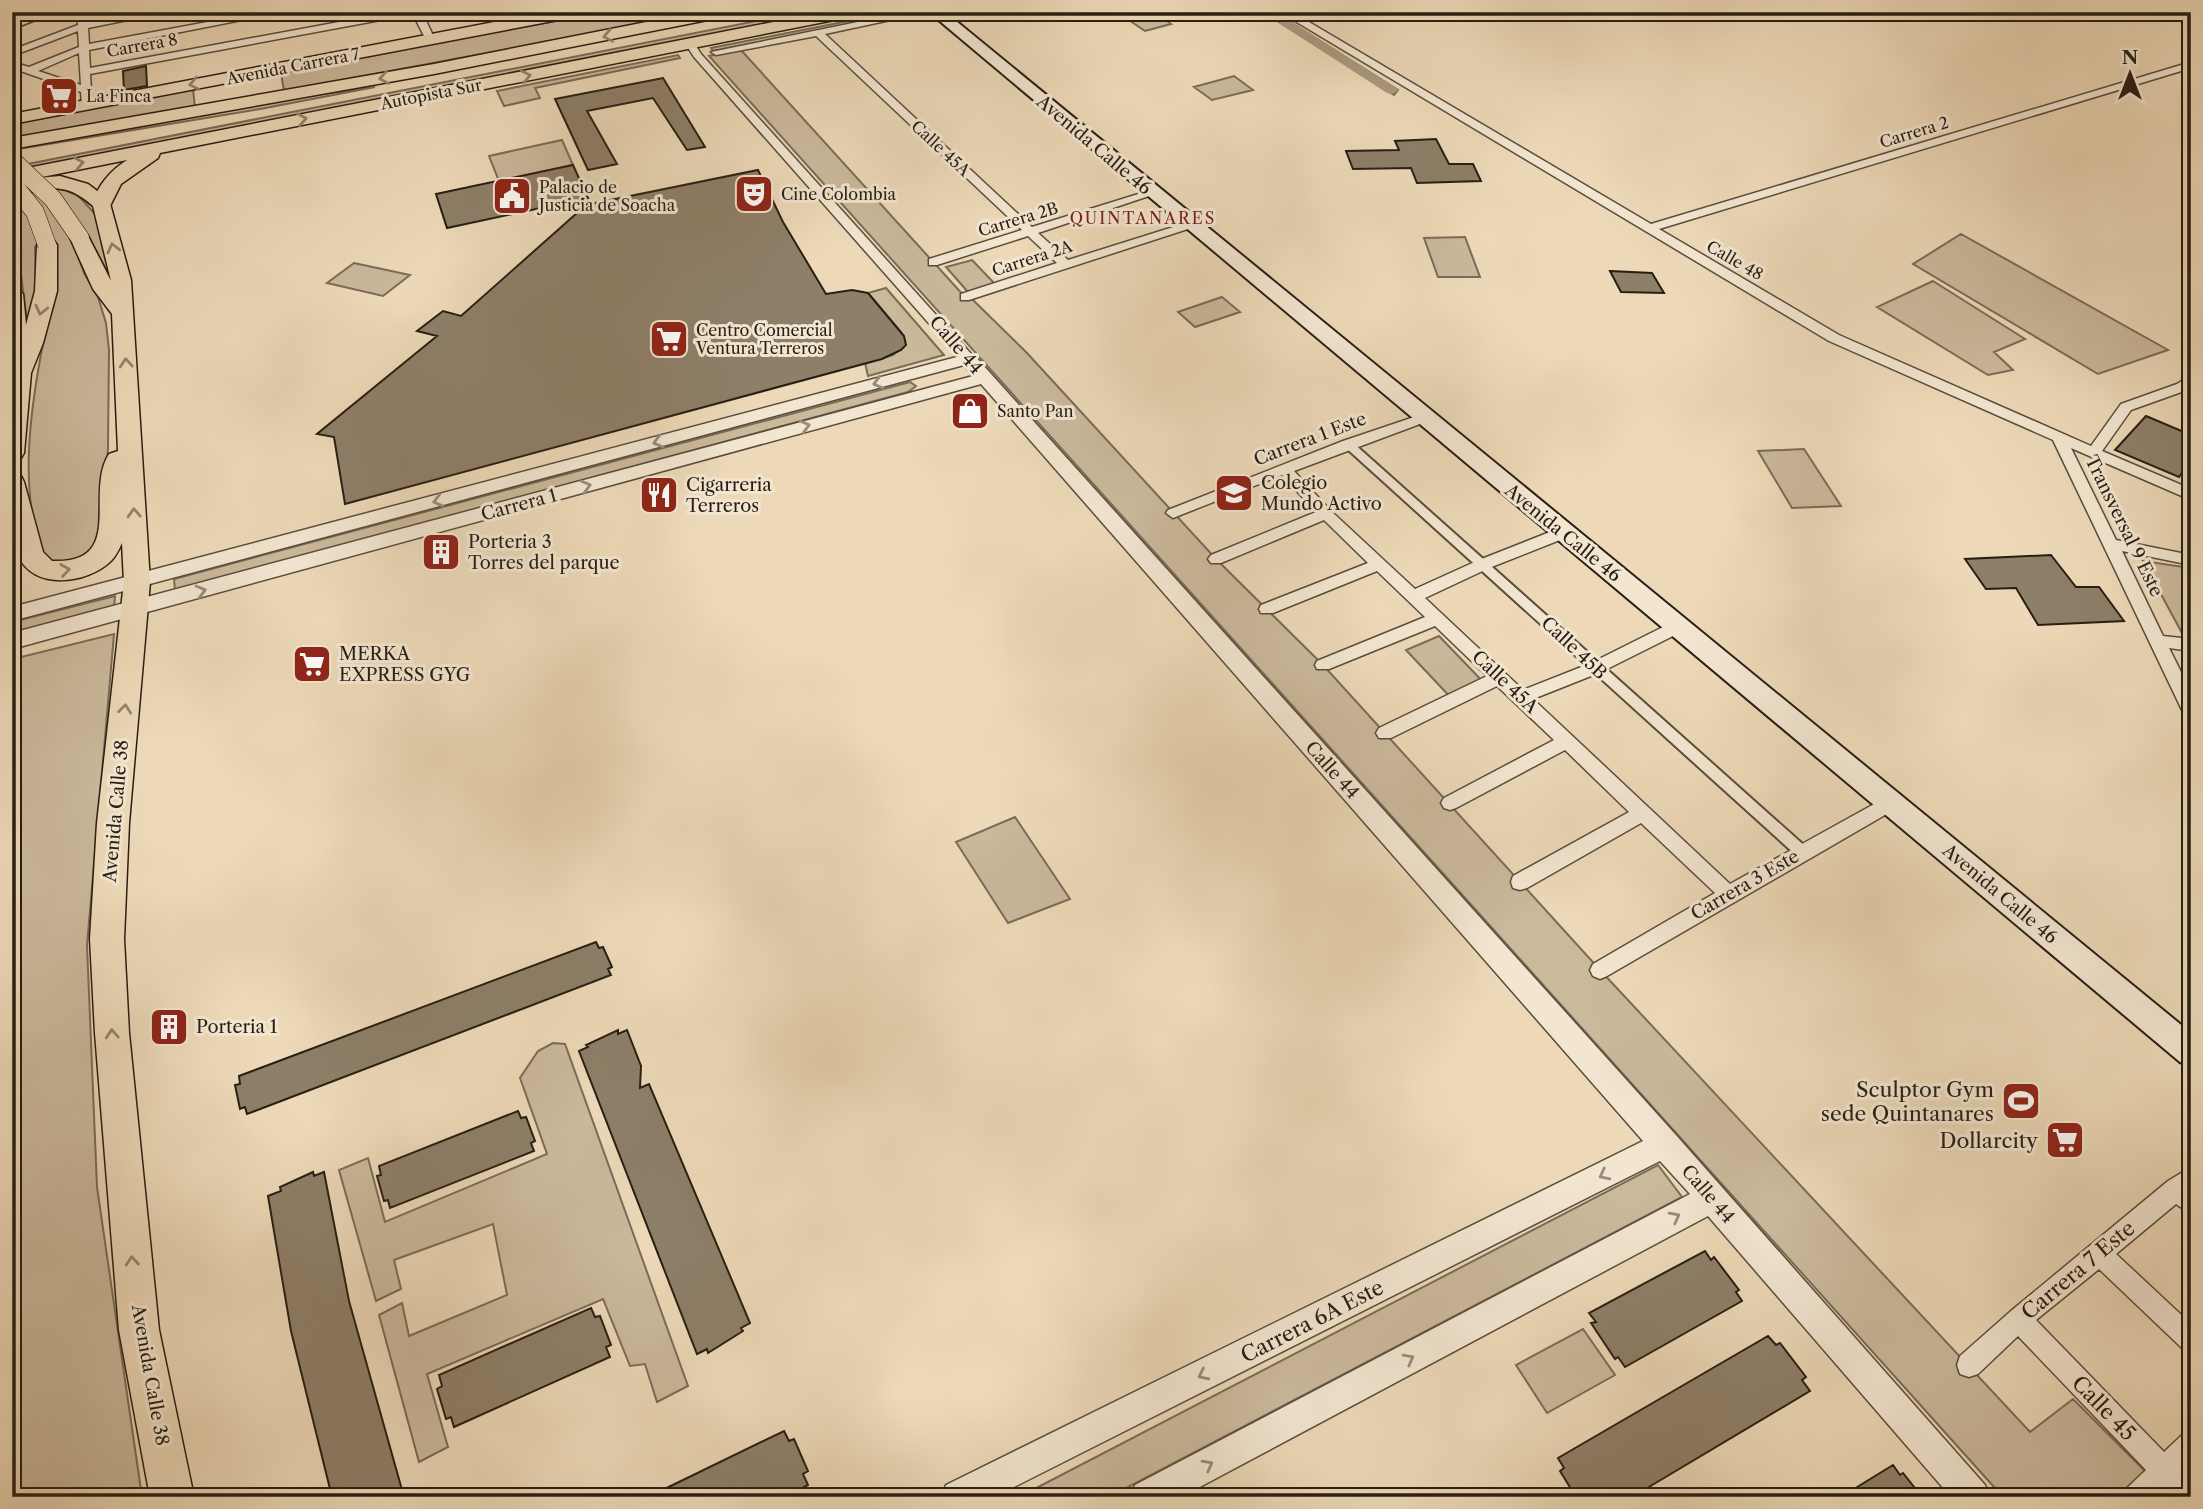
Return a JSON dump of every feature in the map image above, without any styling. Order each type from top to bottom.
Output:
[{"type":"main road","name":"Avenida Carrera 7","points":[[12,119],[87,98],[430,40],[552,14],[574,12]]},
{"type":"main road","name":"Autopista Sur","points":[[12,144],[471,63],[723,12]]},
{"type":"main road","name":"Autopista Sur","points":[[12,177],[850,12]]},
{"type":"main road","name":"Avenida Calle 46","points":[[936,12],[2191,1052]]},
{"type":"main road","points":[[12,191],[38,184],[68,183],[77,185],[102,204],[104,195],[118,176],[141,159],[170,145]]},
{"type":"main road","points":[[12,160],[53,199],[80,238],[104,289],[123,315]]},
{"type":"main road","points":[[12,183],[34,212],[47,244],[48,267],[41,316],[20,373]]},
{"type":"main road","name":"Avenida Calle 38","points":[[102,204],[121,280],[136,595],[113,823],[107,939],[112,1033],[139,1330],[172,1497]]},
{"type":"main road","points":[[12,294],[20,373],[12,453]]},
{"type":"main road","points":[[12,482],[31,555],[39,567],[55,573],[97,560],[110,541],[113,482],[129,411]]},
{"type":"street","points":[[12,27],[51,12]]},
{"type":"street","points":[[12,65],[87,98],[82,12]]},
{"type":"street","points":[[12,53],[83,26],[162,12]]},
{"type":"street","name":"Carrera 8","points":[[86,72],[410,12]]},
{"type":"street","points":[[417,12],[430,40]]},
{"type":"street","points":[[716,52],[923,12]]},
{"type":"street","name":"Calle 48","points":[[1285,12],[1834,338],[2191,495]]},
{"type":"street","points":[[29,71],[84,48],[274,13],[278,36]]},
{"type":"street","name":"Calle 45A","points":[[819,33],[1064,264]]},
{"type":"street","name":"Calle 44","points":[[690,43],[697,55],[1665,1144],[1973,1497]]},
{"type":"street","name":"Carrera 2","points":[[1647,229],[2191,65]]},
{"type":"street","name":"Carrera 2B","points":[[933,262],[1152,193]]},
{"type":"street","name":"Carrera 2A","points":[[965,297],[1190,225]]},
{"type":"street","name":"Carrera 1","points":[[12,641],[136,595],[909,375],[976,368]]},
{"type":"street","name":"Carrera 1","points":[[12,614],[136,595],[923,394],[976,368]]},
{"type":"street","points":[[909,375],[924,381],[926,385],[923,394]]},
{"type":"street","points":[[2095,451],[2126,407],[2182,387],[2191,379]]},
{"type":"street","name":"Carrera 1 Este","points":[[1173,513],[1348,444],[1423,418]]},
{"type":"street","name":"Transversal 9 Este","points":[[2058,435],[2191,710]]},
{"type":"street","name":"Calle 45B","points":[[1348,444],[1801,852]]},
{"type":"street","name":"Calle 45A","points":[[1284,469],[1326,514],[1728,894]]},
{"type":"street","points":[[1216,559],[1326,514]]},
{"type":"street","points":[[1413,597],[1484,564],[1565,532]]},
{"type":"street","points":[[2111,544],[2191,560]]},
{"type":"street","points":[[1267,609],[1380,564]]},
{"type":"street","points":[[1323,665],[1437,619]]},
{"type":"street","points":[[1522,697],[1595,668],[1677,627]]},
{"type":"street","points":[[2158,641],[2191,645]]},
{"type":"street","points":[[1385,733],[1501,677]]},
{"type":"street","points":[[1450,803],[1567,741]]},
{"type":"street","name":"Carrera 3 Este","points":[[1600,970],[1801,852],[1891,803]]},
{"type":"street","points":[[1520,882],[1643,813]]},
{"type":"street","name":"Carrera 6A Este","points":[[958,1497],[1665,1144]]},
{"type":"street","name":"Carrera 7 Este","points":[[1969,1365],[2019,1319],[2099,1253],[2186,1190]]},
{"type":"street","points":[[1147,1497],[1712,1198]]},
{"type":"street","points":[[2099,1253],[2191,1341]]},
{"type":"street","name":"Calle 45","points":[[2019,1319],[2190,1497]]},
{"type":"street","points":[[2136,1497],[2191,1444]]},
{"type":"shaded area","points":[[602,12],[704,12],[284,91],[281,73]]},
{"type":"shaded area","points":[[802,12],[833,12],[12,173],[12,167]]},
{"type":"shaded area","points":[[894,12],[904,14],[713,51],[711,48]]},
{"type":"shaded area","points":[[1117,12],[1154,12],[1171,24],[1145,31]]},
{"type":"shaded area","points":[[1263,12],[1274,12],[1398,90],[1394,95]]},
{"type":"shaded area","points":[[741,50],[965,297],[972,299],[1027,353],[1216,559],[1323,665],[1600,970],[2030,1432],[2073,1399],[2154,1480],[2136,1497],[2003,1497],[709,56]]},
{"type":"shaded area","points":[[678,55],[680,58],[535,88],[540,98],[504,106],[497,91]]},
{"type":"shaded area","points":[[1234,76],[1253,90],[1212,100],[1194,87]]},
{"type":"shaded area","points":[[375,87],[260,109],[12,150],[271,101]]},
{"type":"shaded area","points":[[193,89],[195,108],[12,141],[12,124]]},
{"type":"shaded area","points":[[562,140],[573,165],[499,181],[489,156]]},
{"type":"shaded area","points":[[53,187],[74,191],[96,215],[111,279],[88,235],[72,238],[84,273],[98,297],[106,323],[109,350],[108,448],[102,526],[91,553],[58,565],[45,561],[37,536],[29,485],[30,431],[54,289],[55,242],[35,247],[36,292],[27,321],[18,251],[12,240],[12,196]]},
{"type":"shaded area","points":[[1961,234],[2168,350],[2098,374],[1913,264]]},
{"type":"shaded area","points":[[1465,237],[1480,277],[1438,277],[1424,238]]},
{"type":"shaded area","points":[[972,260],[995,284],[968,292],[946,267]]},
{"type":"shaded area","points":[[354,263],[410,275],[383,296],[327,283]]},
{"type":"shaded area","points":[[1933,281],[2025,339],[1994,352],[2013,370],[1988,375],[1877,307]]},
{"type":"shaded area","points":[[886,288],[944,355],[868,376],[865,363],[893,355],[905,345],[901,332],[868,293]]},
{"type":"shaded area","points":[[1222,297],[1240,312],[1195,327],[1178,312]]},
{"type":"shaded area","points":[[910,382],[916,386],[908,392],[175,591],[174,579]]},
{"type":"shaded area","points":[[1804,449],[1841,506],[1792,508],[1758,451]]},
{"type":"shaded area","points":[[2143,561],[2191,568],[2191,634],[2182,633]]},
{"type":"shaded area","points":[[115,596],[114,608],[15,634],[16,621]]},
{"type":"shaded area","points":[[114,634],[87,945],[97,1187],[142,1497],[12,1497],[12,687],[17,658]]},
{"type":"shaded area","points":[[1439,636],[1487,686],[1454,701],[1406,650]]},
{"type":"shaded area","points":[[1015,817],[1070,899],[1008,923],[956,842]]},
{"type":"shaded area","points":[[553,1043],[565,1044],[688,1386],[657,1402],[645,1364],[630,1366],[603,1299],[427,1374],[448,1447],[419,1462],[379,1315],[402,1303],[409,1336],[507,1295],[493,1224],[394,1260],[401,1289],[376,1301],[339,1170],[368,1158],[385,1222],[547,1154],[520,1078],[538,1051]]},
{"type":"shaded area","points":[[1658,1165],[1682,1197],[1109,1497],[1019,1497]]},
{"type":"shaded area","points":[[1583,1329],[1615,1375],[1547,1413],[1516,1365]]},
{"type":"building","points":[[146,66],[147,86],[124,90],[123,71]]},
{"type":"building","points":[[663,78],[705,147],[687,150],[653,98],[587,111],[617,164],[588,170],[555,99]]},
{"type":"building","points":[[1436,139],[1449,164],[1473,164],[1481,181],[1417,183],[1411,168],[1353,169],[1346,151],[1399,150],[1395,141]]},
{"type":"building","name":"Palacio de Justicia de Soacha","points":[[573,165],[588,198],[447,228],[436,194]]},
{"type":"building","name":"Centro Comercial Ventura Terreros","points":[[758,170],[783,222],[826,294],[852,290],[868,293],[904,336],[906,345],[901,350],[882,359],[345,504],[334,437],[317,434],[437,336],[417,331],[443,311],[461,316],[586,205]]},
{"type":"building","points":[[1610,271],[1652,273],[1664,293],[1621,292]]},
{"type":"building","points":[[2146,416],[2191,435],[2191,459],[2179,477],[2115,450]]},
{"type":"building","points":[[2051,555],[2076,587],[2099,587],[2124,621],[2038,625],[2016,588],[1986,589],[1965,559]]},
{"type":"building","points":[[596,942],[599,948],[603,947],[612,967],[608,969],[611,975],[247,1114],[245,1107],[240,1109],[235,1085],[240,1084],[239,1076]]},
{"type":"building","points":[[618,1030],[618,1034],[627,1030],[641,1066],[640,1088],[649,1084],[750,1323],[741,1328],[743,1331],[708,1353],[707,1349],[697,1354],[579,1051]]},
{"type":"building","points":[[518,1111],[521,1118],[526,1117],[535,1141],[531,1143],[534,1151],[390,1208],[388,1200],[384,1201],[377,1176],[381,1175],[379,1166]]},
{"type":"building","points":[[313,1172],[314,1176],[324,1172],[349,1301],[404,1497],[332,1497],[291,1331],[268,1196],[281,1191],[280,1187]]},
{"type":"building","points":[[1705,1251],[1711,1260],[1714,1257],[1739,1290],[1736,1292],[1742,1301],[1625,1367],[1618,1357],[1615,1359],[1591,1323],[1596,1322],[1589,1313]]},
{"type":"building","points":[[591,1308],[595,1317],[600,1316],[611,1345],[606,1347],[610,1357],[454,1427],[451,1417],[446,1419],[437,1389],[442,1386],[439,1375]]},
{"type":"building","points":[[1768,1336],[1776,1345],[1780,1343],[1806,1377],[1802,1380],[1810,1391],[1632,1497],[1576,1497],[1560,1471],[1564,1468],[1558,1458]]},
{"type":"building","points":[[784,1431],[789,1441],[794,1439],[808,1471],[803,1474],[808,1485],[785,1497],[648,1497]]},
{"type":"building","points":[[1893,1465],[1922,1497],[1841,1497]]},
{"type":"waterway","points":[[1268,12],[1392,90]]},
{"type":"place","name":"La Finca","points":[[59,96]]},
{"type":"place","name":"Cine Colombia","points":[[754,194]]},
{"type":"place","name":"Palacio de Justicia de Soacha","points":[[512,196]]},
{"type":"place","name":"Centro Comercial Ventura Terreros","points":[[669,339]]},
{"type":"place","name":"Santo Pan","points":[[970,411]]},
{"type":"place","name":"Colegio Mundo Activo","points":[[1234,493]]},
{"type":"place","name":"Cigarreria Terreros","points":[[659,495]]},
{"type":"place","name":"Porteria 3 Torres del parque","points":[[441,552]]},
{"type":"place","name":"MERKA EXPRESS GYG","points":[[312,664]]},
{"type":"place","name":"Porteria 1","points":[[169,1027]]},
{"type":"place","name":"Sculptor Gym sede Quintanares","points":[[2021,1101]]},
{"type":"place","name":"Dollarcity","points":[[2065,1140]]},
{"type":"district","name":"QUINTANARES","points":[[1143,218]]}]
